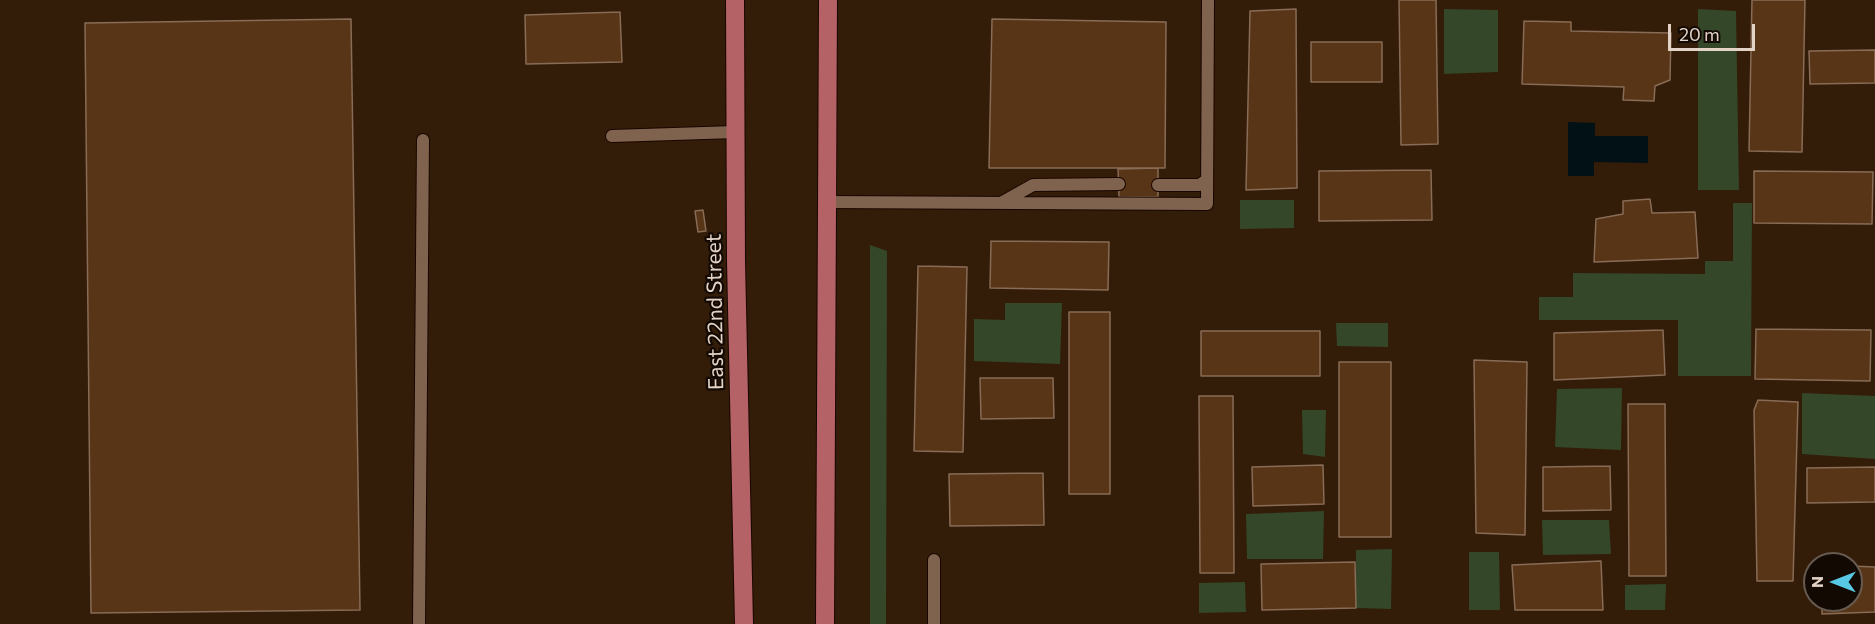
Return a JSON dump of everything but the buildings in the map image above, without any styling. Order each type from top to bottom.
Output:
[{"type":"main road","name":"East 22nd Street","points":[[735,0],[736,261],[744,624]]},
{"type":"main road","points":[[825,624],[828,0]]},
{"type":"lane","points":[[827,202],[1207,204],[1208,0]]},
{"type":"lane","points":[[612,136],[735,132]]},
{"type":"lane","points":[[419,624],[423,140]]},
{"type":"lane","points":[[1158,185],[1198,185],[1207,180]]},
{"type":"lane","points":[[1000,203],[1033,184],[1119,184]]},
{"type":"lane","points":[[934,560],[934,624]]},
{"type":"green space","points":[[1444,9],[1498,10],[1498,72],[1444,74]]},
{"type":"green space","points":[[1698,9],[1736,11],[1739,190],[1698,190]]},
{"type":"green space","points":[[1240,200],[1294,200],[1294,228],[1240,229]]},
{"type":"green space","points":[[1733,203],[1752,203],[1751,376],[1678,376],[1678,320],[1539,320],[1539,297],[1573,297],[1573,273],[1705,274],[1705,261],[1733,261]]},
{"type":"green space","points":[[870,245],[887,251],[886,624],[870,624]]},
{"type":"green space","points":[[1005,303],[1062,303],[1060,364],[974,361],[974,319],[1005,320]]},
{"type":"green space","points":[[1336,323],[1388,323],[1388,347],[1337,346]]},
{"type":"green space","points":[[1622,388],[1621,450],[1555,447],[1557,389]]},
{"type":"green space","points":[[1802,393],[1875,396],[1875,459],[1802,454]]},
{"type":"green space","points":[[1302,410],[1326,410],[1325,457],[1303,454]]},
{"type":"green space","points":[[1324,511],[1323,559],[1247,559],[1246,514]]},
{"type":"green space","points":[[1542,520],[1609,520],[1611,554],[1543,555]]},
{"type":"green space","points":[[1392,549],[1391,609],[1356,608],[1356,550]]},
{"type":"green space","points":[[1469,552],[1499,552],[1500,610],[1469,610]]},
{"type":"green space","points":[[1245,582],[1246,612],[1199,613],[1199,583]]},
{"type":"green space","points":[[1666,584],[1665,610],[1625,610],[1625,585]]},
{"type":"shaded area","points":[[1568,122],[1595,123],[1595,136],[1648,136],[1648,163],[1594,162],[1594,176],[1568,176]]}]
